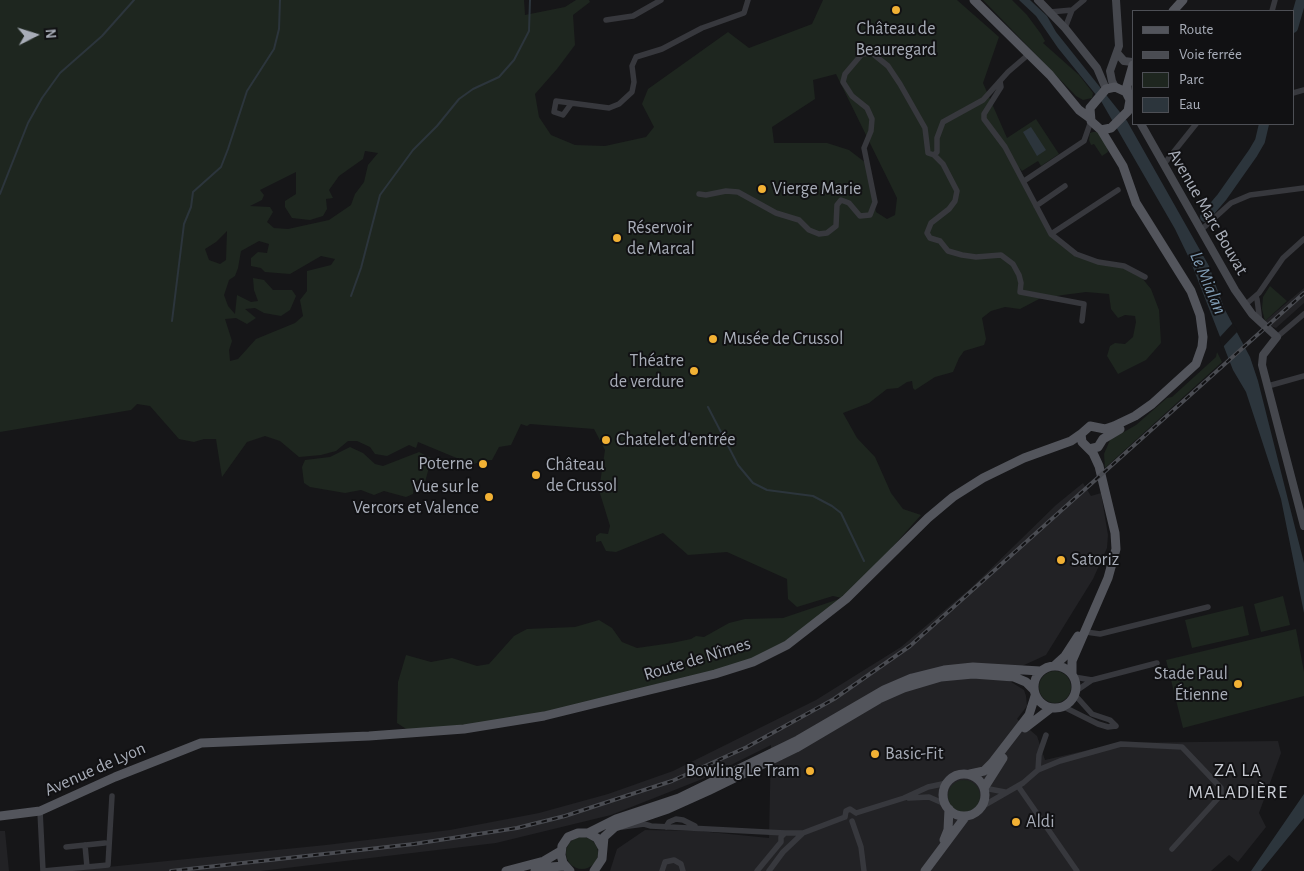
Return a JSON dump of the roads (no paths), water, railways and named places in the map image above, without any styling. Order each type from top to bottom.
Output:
[{"type":"main road","points":[[596,870],[602,859],[602,847],[607,833],[615,827],[668,809],[708,791],[796,748],[884,697],[913,685],[941,678],[984,674],[1014,676],[1026,682],[1041,704],[1051,708],[1064,707],[1075,693],[1072,661],[1114,563],[1115,539],[1099,466],[1102,443],[1099,429],[1120,424],[1152,404],[1196,364],[1202,347],[1203,329],[1198,307],[1187,284],[1136,203],[1123,166],[1095,124],[1082,113],[1030,54],[974,0]]},
{"type":"main road","points":[[1175,10],[1183,0]]},
{"type":"main road","points":[[1072,100],[1084,106],[1092,104],[1112,88],[1132,63]]},
{"type":"main road","points":[[1113,151],[1112,128],[1130,108],[1127,86],[1132,63]]},
{"type":"main road","points":[[1112,88],[1130,108]]},
{"type":"main road","points":[[1092,104],[1095,124]]},
{"type":"main road","points":[[1095,124],[1112,128]]},
{"type":"main road","name":"Route de Nîmes","points":[[1045,451],[1086,447],[1102,443],[1138,419],[1152,404]]},
{"type":"main road","name":"Route de Nîmes","points":[[201,743],[464,729],[544,716],[715,674],[753,662],[787,644],[846,599],[928,518],[953,497],[983,478],[1071,441],[1088,427],[1099,429]]},
{"type":"main road","points":[[1081,434],[1086,447],[1099,466]]},
{"type":"main road","points":[[506,871],[544,861],[561,851],[565,841],[573,834],[588,833],[616,819],[680,798],[798,740],[879,693],[912,678],[944,670],[973,667],[1040,671],[1054,666],[1069,650],[1081,631],[1105,571],[1110,542],[1109,509]]},
{"type":"main road","points":[[1054,666],[1064,668],[1073,676]]},
{"type":"main road","points":[[940,849],[948,830],[944,790],[947,783],[958,775],[984,770],[992,763],[1029,716],[1035,679],[1040,671]]},
{"type":"main road","points":[[984,788],[1025,728],[1051,708]]},
{"type":"main road","name":"Avenue de Lyon","points":[[0,816],[40,811],[123,774],[201,743]]},
{"type":"main road","points":[[947,807],[957,815],[966,816],[976,813],[982,806],[985,800],[984,788],[979,779],[969,774]]},
{"type":"main road","points":[[925,871],[966,816]]},
{"type":"main road","points":[[588,833],[597,838],[602,847]]},
{"type":"main road","points":[[536,871],[550,866],[567,869],[561,851]]},
{"type":"street","points":[[606,20],[633,16],[660,0]]},
{"type":"street","points":[[571,104],[563,115],[554,112],[556,101],[609,108],[618,104],[632,92],[634,82],[632,66],[636,58],[662,50],[702,28],[744,13],[748,0]]},
{"type":"street","points":[[1038,0],[1066,28],[1112,88]]},
{"type":"street","points":[[1066,28],[1072,10],[1084,0]]},
{"type":"street","points":[[1112,88],[1110,71],[1119,46],[1116,0]]},
{"type":"street","points":[[1050,12],[1072,10]]},
{"type":"street","points":[[699,194],[738,192],[776,213],[799,220],[809,230],[819,234],[828,233],[836,226],[837,205],[841,200],[849,203],[860,216],[870,215],[873,210],[874,196],[864,150],[871,131],[872,119],[867,108],[852,96],[843,82],[846,72],[865,53],[876,55],[888,66],[925,128],[928,153],[934,155],[952,177],[957,191],[955,201],[949,209],[931,223],[927,233],[930,238],[940,241],[948,251],[962,255],[976,257],[1001,255],[1014,264],[1021,283],[1020,292],[1084,304],[1082,321]]},
{"type":"street","points":[[1117,53],[1122,60],[1132,63]]},
{"type":"street","points":[[934,155],[937,152],[937,138],[943,122],[983,100],[1000,81],[1030,54]]},
{"type":"street","points":[[1000,81],[1000,87],[984,114],[984,119],[1005,147],[1051,234],[1076,254],[1098,262],[1124,266],[1145,277]]},
{"type":"street","points":[[1024,181],[1084,141],[1087,133],[1095,124]]},
{"type":"street","name":"Avenue Marc Bouvat","points":[[1143,125],[1245,305],[1277,337]]},
{"type":"street","points":[[1164,164],[1195,125]]},
{"type":"street","points":[[1036,206],[1065,186]]},
{"type":"street","points":[[1201,230],[1231,203],[1250,196],[1304,188]]},
{"type":"street","points":[[1051,234],[1118,190]]},
{"type":"street","points":[[1252,314],[1258,296],[1283,258],[1304,239]]},
{"type":"street","points":[[1245,305],[1258,296]]},
{"type":"street","points":[[1258,296],[1260,322]]},
{"type":"street","points":[[1304,314],[1277,337],[1263,355],[1262,365],[1304,526]]},
{"type":"street","points":[[1268,386],[1304,376]]},
{"type":"street","points":[[1086,632],[1100,634],[1208,607]]},
{"type":"street","points":[[1064,707],[1098,724],[1108,727],[1116,726],[1110,720],[1092,714],[1075,693],[1092,680],[1157,663]]},
{"type":"street","points":[[1073,676],[1092,680]]},
{"type":"street","points":[[1038,770],[1039,755],[1046,735]]},
{"type":"street","points":[[982,806],[1018,786],[1038,770],[1060,760],[1128,744],[1182,747],[1221,788],[1221,795],[1217,802],[1172,849]]},
{"type":"street","points":[[856,813],[904,798],[928,787],[947,783]]},
{"type":"street","points":[[1018,786],[1075,869],[1068,871]]},
{"type":"street","points":[[984,788],[997,792],[1007,792]]},
{"type":"street","points":[[40,811],[43,871],[108,865],[112,796]]},
{"type":"street","points":[[904,798],[928,797],[947,807]]},
{"type":"street","points":[[845,817],[845,813],[850,809],[856,813]]},
{"type":"street","points":[[852,821],[856,818],[856,813]]},
{"type":"street","points":[[615,827],[624,828],[644,824],[666,827],[697,827],[792,834],[803,833],[845,817]]},
{"type":"street","points":[[845,817],[852,821],[861,847],[864,871]]},
{"type":"street","points":[[770,832],[788,847]]},
{"type":"street","points":[[757,871],[785,833]]},
{"type":"street","points":[[769,871],[788,847],[803,833]]},
{"type":"street","points":[[792,834],[795,841]]},
{"type":"street","points":[[66,847],[105,843]]},
{"type":"street","points":[[85,845],[87,867]]},
{"type":"street","points":[[662,871],[666,862],[674,860],[681,864],[683,871]]},
{"type":"water","name":"Le Mialan","points":[[1019,0],[1030,0],[1047,16],[1056,32],[1127,121],[1209,266],[1224,308],[1250,357],[1258,381],[1304,563],[1304,613],[1281,499],[1246,392],[1233,370],[1190,260],[1175,229],[1101,101],[1058,48],[1036,16]]},
{"type":"water","points":[[1031,127],[1046,150],[1037,156],[1023,132]]},
{"type":"water","points":[[1304,794],[1304,818],[1261,871],[1251,871]]},
{"type":"waterway","points":[[0,194],[28,123],[42,98],[60,73],[102,36],[134,0]]},
{"type":"waterway","points":[[172,321],[184,224],[191,207],[193,192],[221,167],[247,91],[274,49],[279,29],[280,0]]},
{"type":"waterway","points":[[351,296],[361,268],[380,195],[413,150],[437,126],[459,99],[473,89],[499,77],[514,60],[529,31],[530,0]]},
{"type":"waterway","points":[[1294,24],[1301,0]]},
{"type":"waterway","points":[[1205,217],[1222,197],[1253,153],[1260,141],[1264,125]]},
{"type":"waterway","points":[[708,407],[738,465],[753,483],[767,490],[813,496],[832,506],[841,513],[864,561]]},
{"type":"railway","points":[[171,871],[414,844],[517,828],[565,816],[672,781],[747,747],[834,699],[910,646],[1304,293]]},
{"type":"place","name":"Château de Beauregard","points":[[896,10]]},
{"type":"place","name":"Vierge Marie","points":[[762,189]]},
{"type":"place","name":"Réservoir de Marcal","points":[[617,238]]},
{"type":"place","name":"Musée de Crussol","points":[[713,339]]},
{"type":"place","name":"Théatre de verdure","points":[[694,371]]},
{"type":"place","name":"Chatelet d'entrée","points":[[606,440]]},
{"type":"place","name":"Poterne","points":[[483,464]]},
{"type":"place","name":"Château de Crussol","points":[[536,475]]},
{"type":"place","name":"Vue sur le Vercors et Valence","points":[[489,497]]},
{"type":"place","name":"Satoriz","points":[[1061,560]]},
{"type":"place","name":"Stade Paul Étienne","points":[[1238,684]]},
{"type":"place","name":"Basic-Fit","points":[[875,754]]},
{"type":"place","name":"Bowling Le Tram","points":[[810,771]]},
{"type":"place","name":"Aldi","points":[[1016,822]]},
{"type":"district","name":"ZA LA MALADIÈRE","points":[[1238,781]]}]
